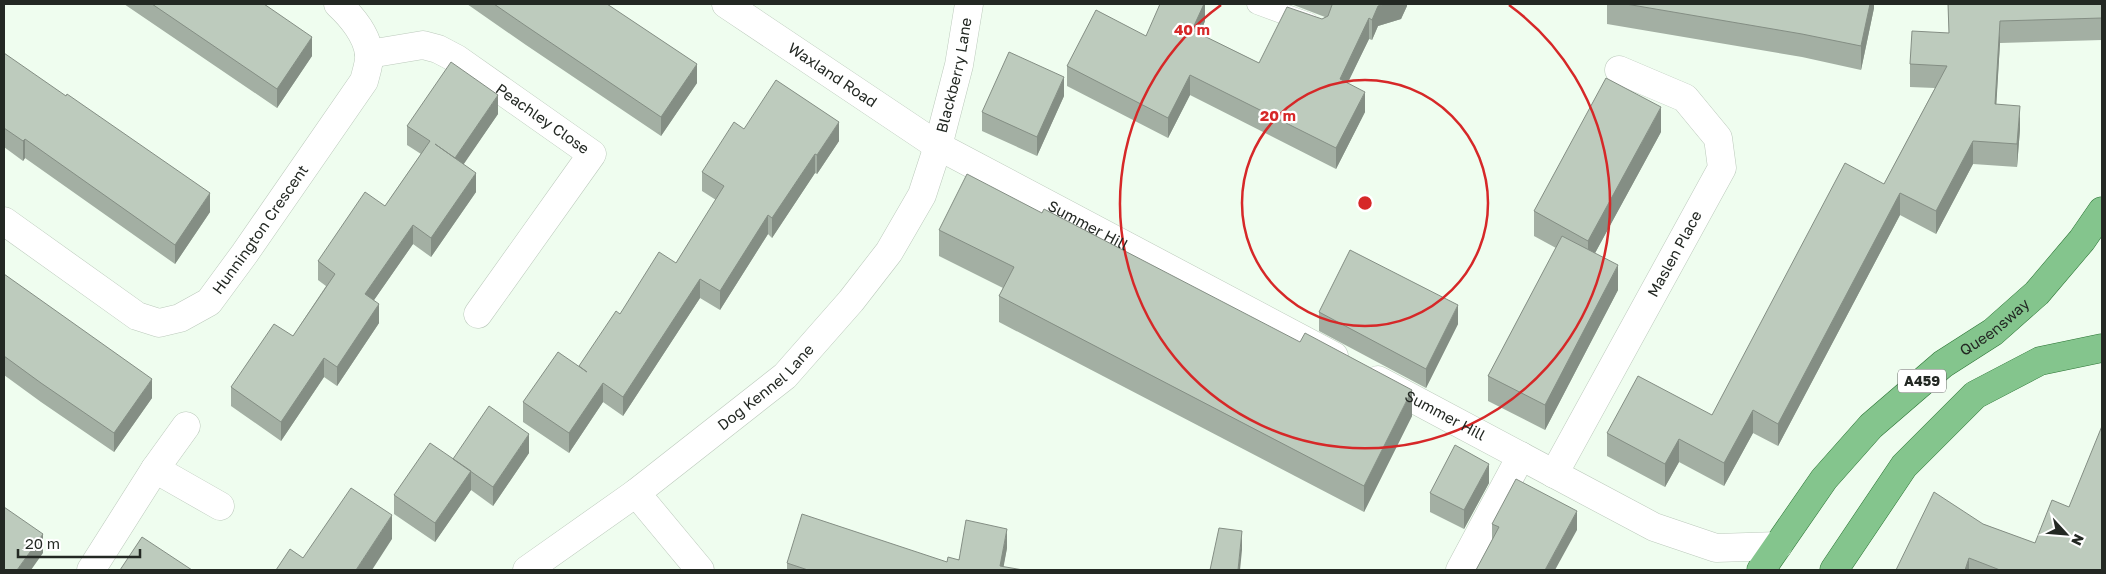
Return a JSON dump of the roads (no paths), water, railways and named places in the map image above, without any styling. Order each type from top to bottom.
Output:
[{"type":"main road","name":"Queensway","points":[[1761,570],[1824,479],[1872,426],[1942,364],[1993,332],[2037,293],[2082,240],[2102,211]]},
{"type":"main road","points":[[1834,570],[1904,466],[1975,395],[2040,361],[2102,348]]},
{"type":"street","points":[[338,4],[364,37],[369,54]]},
{"type":"street","name":"Waxland Road","points":[[726,4],[938,146]]},
{"type":"street","name":"Blackberry Lane","points":[[938,146],[959,65],[969,4]]},
{"type":"street","name":"Peachley Close","points":[[369,54],[424,45],[438,49],[457,59],[592,154],[478,314]]},
{"type":"street","name":"Hunnington Crescent","points":[[4,222],[137,316],[159,323],[180,318],[208,302],[245,253],[364,81],[369,54]]},
{"type":"street","name":"Maslen Place","points":[[1554,474],[1722,168],[1718,138],[1685,98],[1619,70]]},
{"type":"street","name":"Summer Hill","points":[[938,146],[1654,527],[1716,548],[1778,546]]},
{"type":"street","name":"Dog Kennel Lane","points":[[527,570],[636,493],[785,376],[842,314],[889,252],[922,195],[938,146]]},
{"type":"street","points":[[91,570],[155,469],[186,426]]},
{"type":"street","points":[[1460,570],[1521,456]]},
{"type":"street","points":[[155,469],[220,506]]},
{"type":"street","points":[[636,493],[700,570]]},
{"type":"lane","points":[[1257,4],[1320,27]]}]
